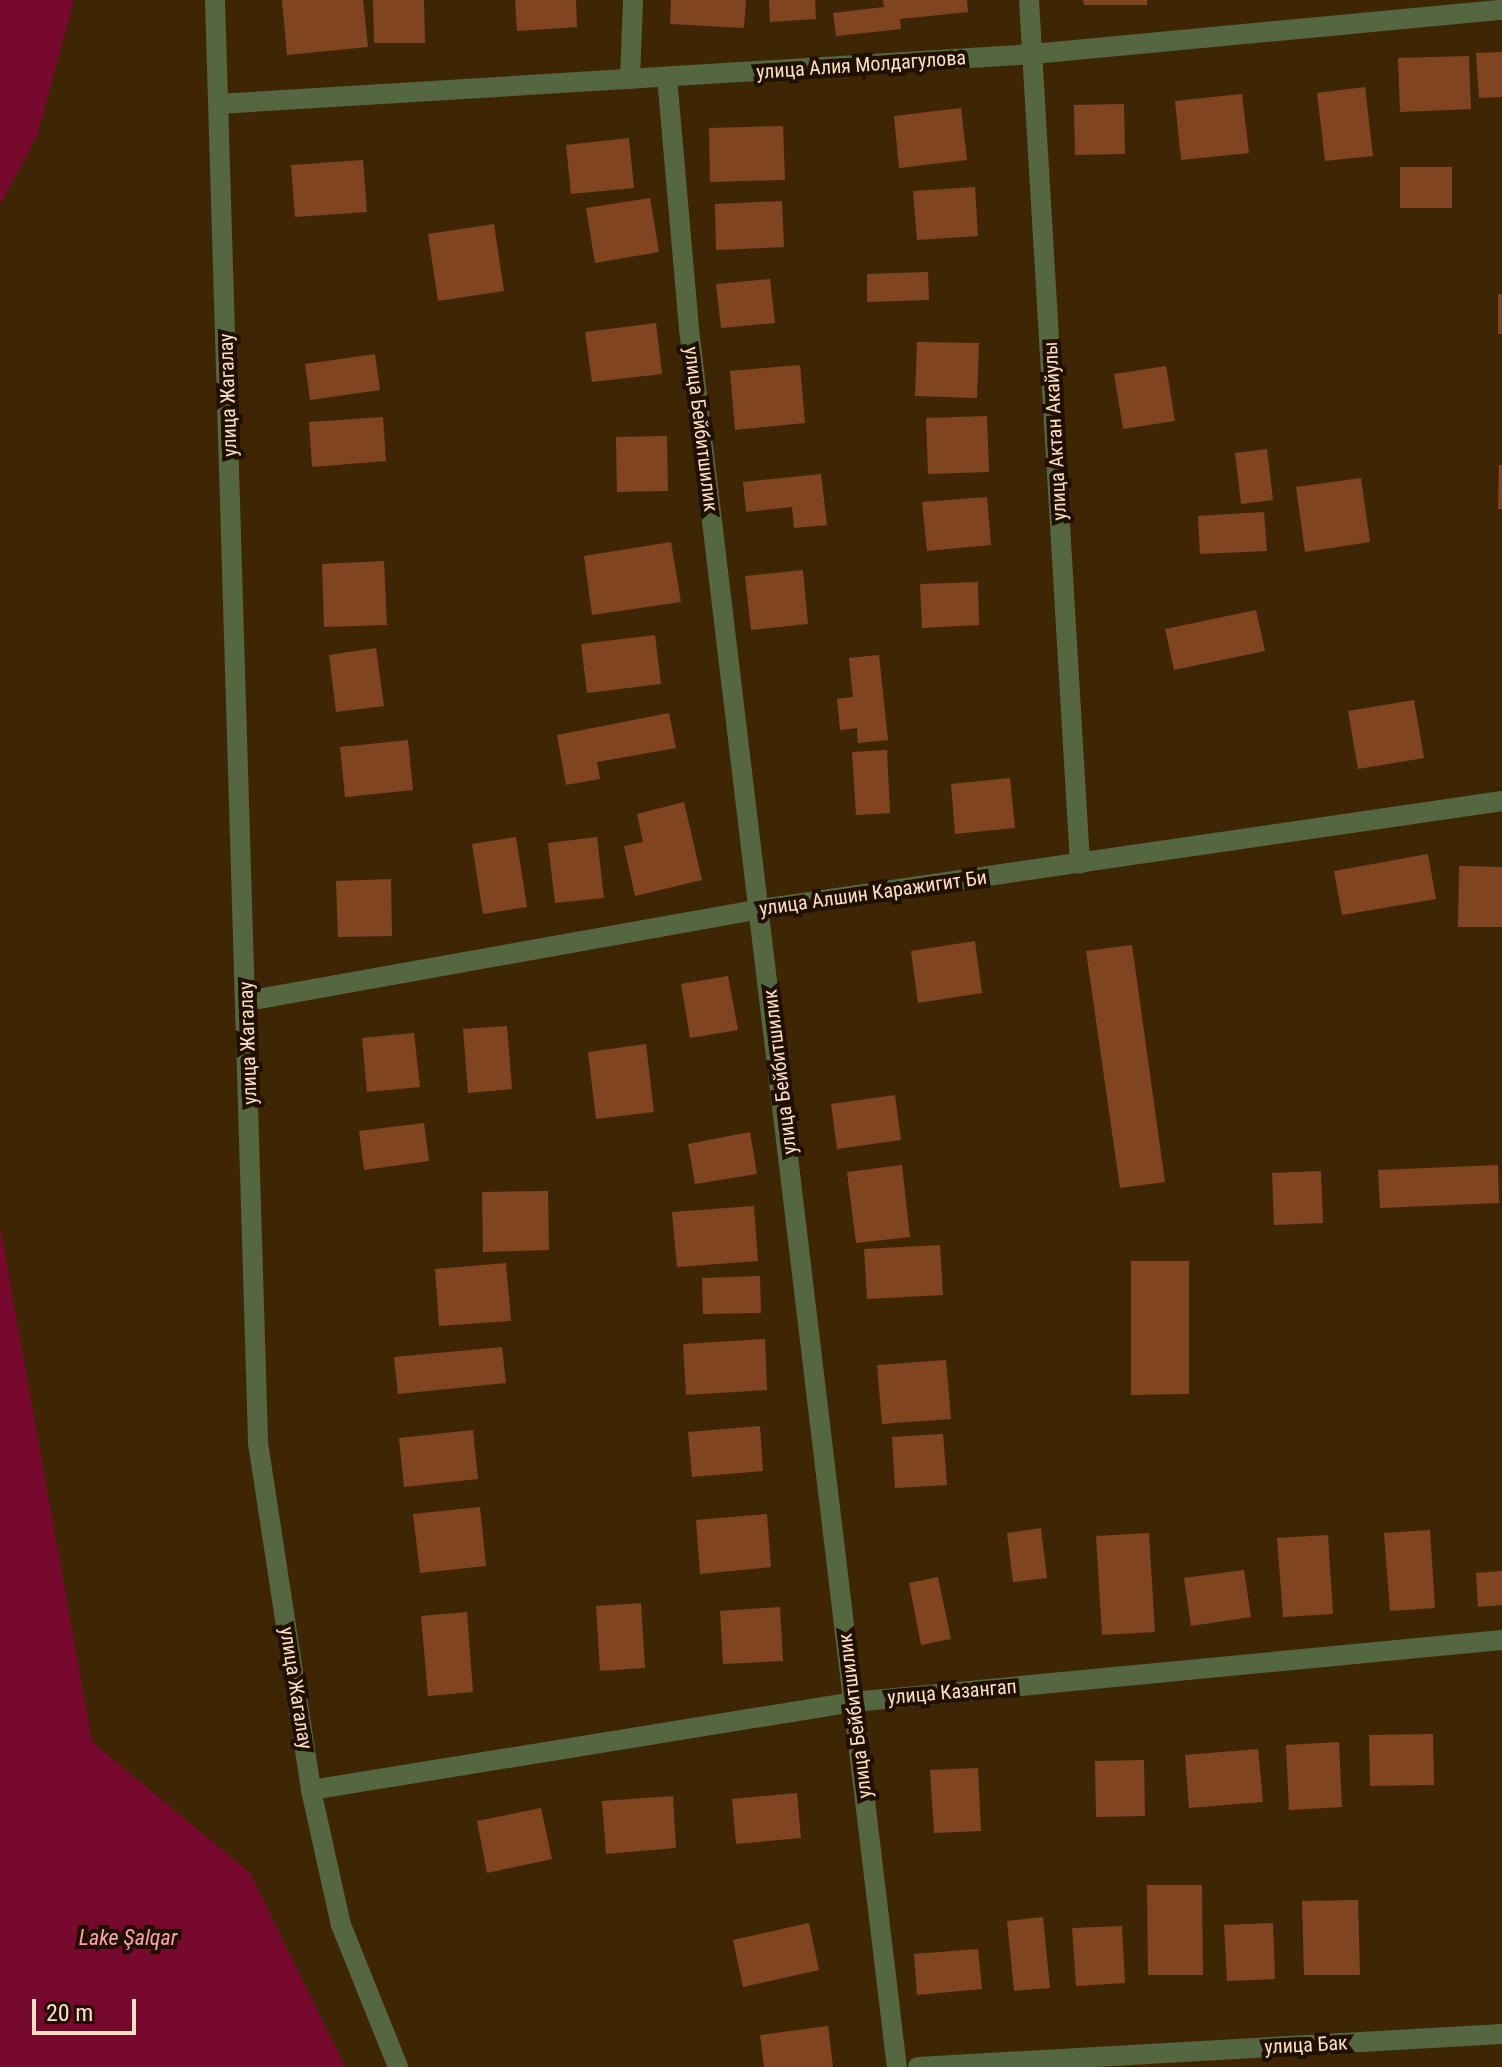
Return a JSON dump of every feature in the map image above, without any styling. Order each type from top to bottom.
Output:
[{"type":"street","name":"улица Жагалау","points":[[215,0],[258,1443],[311,1790],[341,1925],[398,2067]]},
{"type":"street","points":[[630,79],[633,0]]},
{"type":"street","name":"улица Актан Акайулы","points":[[1029,0],[1080,863]]},
{"type":"street","name":"улица Алия Молдагулова","points":[[219,104],[1033,54],[1502,10]]},
{"type":"street","name":"улица Бейбитшилик","points":[[667,77],[689,329],[761,909],[897,2067]]},
{"type":"street","name":"улица Алшин Каражигит Би","points":[[247,1001],[761,909],[1502,801]]},
{"type":"street","name":"улица Казангап","points":[[311,1790],[853,1702],[1502,1640]]},
{"type":"street","name":"улица Бак","points":[[918,2067],[1502,2034]]},
{"type":"water","points":[[0,0],[74,0],[37,136],[0,205]]},
{"type":"water","name":"Lake Şalqar","points":[[0,1226],[92,1742],[250,1873],[345,2067],[0,2067]]},
{"type":"building","points":[[282,0],[363,0],[368,47],[287,55]]},
{"type":"building","points":[[373,0],[424,0],[425,43],[374,43]]},
{"type":"building","points":[[515,0],[576,0],[577,27],[517,31]]},
{"type":"building","points":[[671,0],[746,0],[744,28],[670,24]]},
{"type":"building","points":[[769,0],[815,0],[816,19],[770,22]]},
{"type":"building","points":[[883,0],[967,0],[968,12],[900,19],[901,29],[836,36],[833,13],[884,7]]},
{"type":"building","points":[[1083,0],[1147,0],[1147,5],[1084,5]]},
{"type":"building","points":[[1502,52],[1502,97],[1479,98],[1476,53]]},
{"type":"building","points":[[1469,56],[1471,109],[1400,112],[1398,58]]},
{"type":"building","points":[[1365,87],[1373,156],[1325,161],[1317,93]]},
{"type":"building","points":[[1242,94],[1249,153],[1181,160],[1175,101]]},
{"type":"building","points":[[1124,104],[1125,154],[1075,155],[1074,105]]},
{"type":"building","points":[[961,108],[967,160],[899,168],[894,116]]},
{"type":"building","points":[[783,126],[785,180],[710,182],[709,128]]},
{"type":"building","points":[[629,138],[634,188],[571,194],[566,145]]},
{"type":"building","points":[[363,160],[367,212],[295,217],[291,165]]},
{"type":"building","points":[[1400,167],[1452,167],[1452,208],[1400,208]]},
{"type":"building","points":[[975,187],[978,236],[917,240],[913,191]]},
{"type":"building","points":[[650,198],[659,252],[595,263],[586,208]]},
{"type":"building","points":[[782,201],[784,247],[716,250],[715,204]]},
{"type":"building","points":[[494,224],[504,291],[438,301],[428,234]]},
{"type":"building","points":[[928,272],[929,300],[867,302],[867,274]]},
{"type":"building","points":[[770,279],[775,323],[721,328],[716,284]]},
{"type":"building","points":[[1498,294],[1502,294],[1502,334],[1498,334]]},
{"type":"building","points":[[656,323],[662,374],[592,382],[585,332]]},
{"type":"building","points":[[917,342],[979,343],[977,398],[915,396]]},
{"type":"building","points":[[375,354],[380,390],[310,400],[305,364]]},
{"type":"building","points":[[800,365],[805,423],[735,430],[730,371]]},
{"type":"building","points":[[1166,366],[1175,421],[1123,429],[1114,374]]},
{"type":"building","points":[[987,416],[989,472],[928,474],[926,418]]},
{"type":"building","points":[[383,417],[386,461],[312,467],[309,422]]},
{"type":"building","points":[[667,436],[668,491],[617,492],[616,437]]},
{"type":"building","points":[[1267,449],[1273,500],[1241,504],[1235,453]]},
{"type":"building","points":[[1499,465],[1502,465],[1502,509],[1498,509]]},
{"type":"building","points":[[821,474],[827,525],[794,528],[792,507],[746,512],[743,482]]},
{"type":"building","points":[[1361,478],[1370,542],[1305,552],[1296,487]]},
{"type":"building","points":[[987,497],[991,545],[927,551],[922,502]]},
{"type":"building","points":[[1264,512],[1267,551],[1200,554],[1198,516]]},
{"type":"building","points":[[671,542],[681,602],[592,615],[584,556]]},
{"type":"building","points":[[384,561],[387,625],[324,627],[322,564]]},
{"type":"building","points":[[803,570],[808,624],[751,630],[745,576]]},
{"type":"building","points":[[978,582],[979,625],[922,628],[920,584]]},
{"type":"building","points":[[1256,610],[1265,651],[1174,670],[1165,629]]},
{"type":"building","points":[[655,635],[661,684],[587,693],[581,644]]},
{"type":"building","points":[[376,648],[384,706],[336,712],[329,655]]},
{"type":"building","points":[[879,655],[888,740],[858,743],[857,728],[840,730],[837,699],[853,697],[849,658]]},
{"type":"building","points":[[1414,700],[1424,758],[1358,769],[1348,711]]},
{"type":"building","points":[[669,713],[676,748],[597,762],[600,779],[566,785],[557,735]]},
{"type":"building","points":[[408,740],[413,790],[345,797],[340,747]]},
{"type":"building","points":[[887,750],[890,813],[856,815],[852,752]]},
{"type":"building","points":[[1010,778],[1015,828],[955,834],[951,784]]},
{"type":"building","points":[[684,802],[702,880],[635,896],[624,846],[643,842],[637,814]]},
{"type":"building","points":[[516,837],[527,907],[483,914],[472,844]]},
{"type":"building","points":[[597,837],[604,898],[555,903],[548,843]]},
{"type":"building","points":[[1428,854],[1436,899],[1342,915],[1334,871]]},
{"type":"building","points":[[1459,866],[1502,867],[1502,927],[1458,927]]},
{"type":"building","points":[[391,879],[392,936],[338,937],[336,881]]},
{"type":"building","points":[[975,941],[982,993],[918,1003],[911,951]]},
{"type":"building","points":[[1132,945],[1165,1182],[1120,1188],[1086,951]]},
{"type":"building","points":[[728,976],[738,1030],[690,1038],[681,984]]},
{"type":"building","points":[[507,1026],[512,1089],[468,1093],[463,1029]]},
{"type":"building","points":[[414,1033],[420,1087],[367,1092],[362,1038]]},
{"type":"building","points":[[646,1044],[654,1112],[596,1119],[588,1052]]},
{"type":"building","points":[[895,1095],[901,1140],[837,1149],[831,1104]]},
{"type":"building","points":[[424,1123],[429,1161],[364,1170],[359,1131]]},
{"type":"building","points":[[750,1132],[757,1174],[695,1184],[688,1144]]},
{"type":"building","points":[[902,1165],[910,1237],[856,1243],[847,1172]]},
{"type":"building","points":[[1498,1165],[1499,1203],[1380,1208],[1378,1170]]},
{"type":"building","points":[[1321,1171],[1323,1223],[1274,1225],[1272,1173]]},
{"type":"building","points":[[548,1191],[549,1250],[483,1252],[482,1192]]},
{"type":"building","points":[[754,1206],[758,1261],[677,1267],[672,1212]]},
{"type":"building","points":[[940,1245],[943,1295],[867,1299],[864,1249]]},
{"type":"building","points":[[1131,1261],[1189,1261],[1189,1394],[1131,1395]]},
{"type":"building","points":[[506,1263],[511,1321],[439,1326],[435,1269]]},
{"type":"building","points":[[760,1276],[761,1313],[703,1314],[702,1278]]},
{"type":"building","points":[[765,1339],[767,1390],[686,1395],[683,1344]]},
{"type":"building","points":[[502,1347],[506,1383],[398,1394],[394,1357]]},
{"type":"building","points":[[946,1360],[951,1419],[882,1424],[877,1365]]},
{"type":"building","points":[[760,1426],[763,1471],[692,1477],[688,1432]]},
{"type":"building","points":[[473,1430],[478,1479],[404,1487],[399,1438]]},
{"type":"building","points":[[943,1434],[947,1485],[895,1488],[892,1437]]},
{"type":"building","points":[[480,1507],[486,1566],[420,1573],[413,1514]]},
{"type":"building","points":[[767,1514],[771,1567],[700,1574],[696,1520]]},
{"type":"building","points":[[1041,1528],[1047,1578],[1013,1582],[1007,1533]]},
{"type":"building","points":[[1430,1530],[1435,1608],[1390,1611],[1384,1533]]},
{"type":"building","points":[[1149,1533],[1155,1632],[1102,1635],[1096,1536]]},
{"type":"building","points":[[1328,1535],[1333,1614],[1283,1617],[1277,1538]]},
{"type":"building","points":[[1244,1570],[1251,1617],[1191,1626],[1184,1578]]},
{"type":"building","points":[[1502,1571],[1502,1605],[1478,1607],[1476,1573]]},
{"type":"building","points":[[938,1577],[951,1639],[921,1645],[909,1583]]},
{"type":"building","points":[[641,1603],[645,1668],[600,1671],[596,1606]]},
{"type":"building","points":[[780,1607],[783,1661],[723,1664],[720,1611]]},
{"type":"building","points":[[467,1612],[473,1692],[428,1696],[421,1616]]},
{"type":"building","points":[[1433,1734],[1434,1785],[1370,1786],[1369,1735]]},
{"type":"building","points":[[1339,1742],[1342,1807],[1289,1810],[1286,1745]]},
{"type":"building","points":[[1258,1749],[1263,1802],[1189,1808],[1185,1755]]},
{"type":"building","points":[[1144,1760],[1145,1816],[1096,1817],[1095,1761]]},
{"type":"building","points":[[978,1768],[981,1831],[934,1833],[930,1770]]},
{"type":"building","points":[[797,1793],[801,1838],[736,1844],[732,1799]]},
{"type":"building","points":[[673,1796],[676,1848],[606,1854],[602,1801]]},
{"type":"building","points":[[541,1808],[552,1859],[487,1873],[477,1821]]},
{"type":"building","points":[[1147,1885],[1202,1885],[1203,1975],[1148,1975]]},
{"type":"building","points":[[1358,1900],[1360,1975],[1304,1975],[1302,1901]]},
{"type":"building","points":[[1043,1917],[1050,1988],[1014,1991],[1007,1921]]},
{"type":"building","points":[[809,1923],[819,1970],[743,1987],[733,1940]]},
{"type":"building","points":[[1273,1923],[1275,1979],[1227,1981],[1224,1925]]},
{"type":"building","points":[[1122,1926],[1125,1983],[1076,1986],[1072,1928]]},
{"type":"building","points":[[978,1949],[982,1989],[917,1995],[914,1954]]},
{"type":"building","points":[[828,2026],[833,2067],[764,2067],[760,2035]]}]
